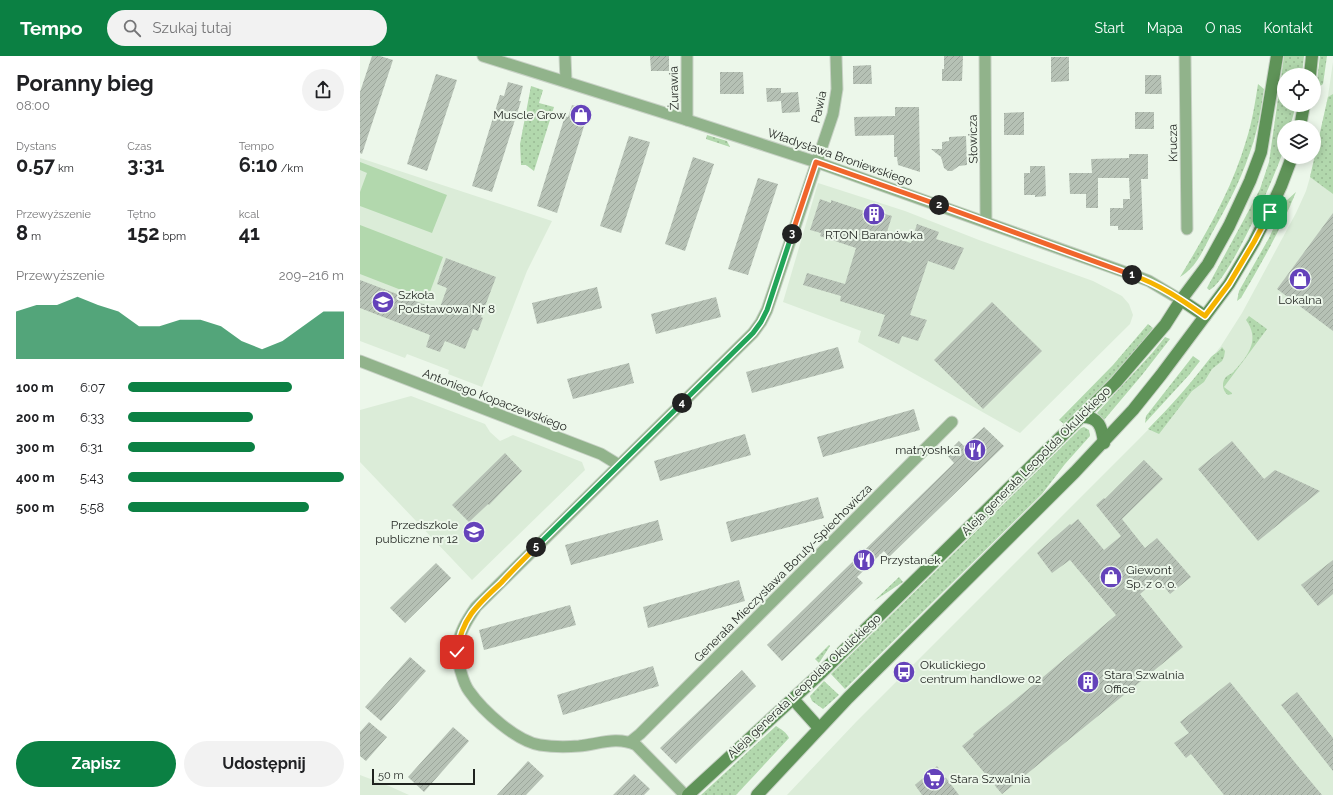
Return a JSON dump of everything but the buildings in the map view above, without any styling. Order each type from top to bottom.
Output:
[{"type":"main road","name":"Aleja generała Leopolda Okulickiego","points":[[687,795],[793,699],[1081,417],[1145,349],[1165,325],[1181,300],[1208,264],[1229,226],[1250,181],[1261,152],[1277,56]]},
{"type":"main road","points":[[1311,68],[1312,56]]},
{"type":"main road","points":[[757,795],[819,728],[900,645],[1104,443],[1152,386],[1229,284],[1254,242],[1281,186],[1289,164]]},
{"type":"main road","points":[[1181,300],[1205,316]]},
{"type":"main road","points":[[1081,417],[1089,417],[1096,420],[1103,433],[1104,443]]},
{"type":"main road","points":[[793,699],[819,728]]},
{"type":"street","name":"Władysława Broniewskiego","points":[[483,56],[566,81],[816,162],[1136,276],[1149,281],[1181,300]]},
{"type":"street","points":[[565,56],[566,81]]},
{"type":"street","name":"Żurawia","points":[[687,56],[687,120]]},
{"type":"street","name":"Pawia","points":[[816,162],[833,114],[837,89],[836,56]]},
{"type":"street","name":"Słowicza","points":[[985,56],[986,222]]},
{"type":"street","name":"Krucza","points":[[1185,56],[1187,230]]},
{"type":"street","points":[[687,795],[636,744],[618,740],[580,746],[563,747],[539,745],[526,741],[509,731],[496,720],[468,690],[457,652],[458,642],[462,630],[476,606],[753,333],[767,310],[816,162]]},
{"type":"street","name":"Antoniego Kopaczewskiego","points":[[360,362],[601,454],[619,465]]},
{"type":"street","name":"Generała Mieczysława Boruty-Spiechowicza","points":[[630,742],[640,734],[952,422]]},
{"type":"shaded area","points":[[1333,62],[1333,795],[787,795],[856,722],[1182,395],[1221,346],[1242,313],[1296,213],[1306,191],[1314,164],[1321,164],[1321,129]]},
{"type":"shaded area","points":[[360,158],[552,221],[527,271],[482,387],[448,374],[449,370],[407,354],[405,358],[360,341]]},
{"type":"shaded area","points":[[818,183],[905,211],[979,240],[1093,281],[1122,296],[1129,304],[1133,315],[1130,324],[1020,433],[858,342],[861,331],[783,302]]},
{"type":"shaded area","name":"Przedszkole publiczne nr 12","points":[[411,396],[485,424],[490,432],[500,441],[513,435],[582,462],[585,470],[472,580],[360,462],[360,410]]},
{"type":"shaded area","points":[[360,775],[389,786],[409,795],[360,795]]},
{"type":"green space","points":[[1284,56],[1304,56],[1303,68],[1282,68]]},
{"type":"green space","points":[[1320,56],[1327,56],[1323,84],[1321,85],[1321,68],[1319,68]]},
{"type":"green space","points":[[1258,84],[1264,89],[1260,114],[1252,147],[1241,175],[1199,258],[1186,273],[1180,277],[1209,228],[1226,194],[1240,159],[1250,127]]},
{"type":"green space","points":[[531,86],[543,90],[539,103],[554,107],[534,171],[526,165],[521,165],[520,144]]},
{"type":"green space","points":[[1333,94],[1333,194],[1310,177],[1313,164],[1321,164],[1321,128],[1328,97]]},
{"type":"green space","points":[[1277,105],[1277,112],[1294,112],[1292,120],[1277,120],[1277,164],[1278,164],[1251,226],[1239,249],[1217,283],[1209,290],[1207,288],[1209,284],[1260,189],[1269,162]]},
{"type":"green space","points":[[707,135],[727,141],[730,147],[706,139]]},
{"type":"green space","points":[[360,162],[447,195],[432,233],[360,206],[360,192],[367,173],[360,170]]},
{"type":"green space","points":[[1296,192],[1284,219],[1256,272],[1241,298],[1237,301],[1239,291],[1269,238],[1286,201]]},
{"type":"green space","points":[[360,225],[443,257],[427,300],[360,274]]},
{"type":"green space","points":[[1249,316],[1267,329],[1246,358],[1252,340],[1250,327],[1246,320]]},
{"type":"green space","points":[[1148,324],[1153,328],[1122,366],[1064,424],[1059,420],[1113,365]]},
{"type":"green space","points":[[1165,337],[1170,339],[1104,420],[1097,413]]},
{"type":"green space","points":[[1222,347],[1225,351],[1222,361],[1212,369],[1204,382],[1192,391],[1159,434],[1148,429],[1181,394],[1211,357]]},
{"type":"green space","points":[[1193,356],[1200,361],[1145,423],[1146,416]]},
{"type":"green space","points":[[1244,360],[1224,387],[1232,393],[1228,395],[1223,389],[1223,383],[1227,376],[1233,372]]},
{"type":"green space","points":[[1084,427],[1089,430],[1090,436],[1065,464],[1042,494],[845,689],[831,674],[1081,428]]},
{"type":"green space","points":[[899,577],[903,582],[874,601]]},
{"type":"green space","points":[[829,645],[830,646],[819,663],[815,659]]},
{"type":"green space","points":[[824,681],[839,695],[823,709],[812,701],[810,696]]},
{"type":"green space","points":[[776,726],[789,738],[736,795],[701,795]]},
{"type":"place","name":"Muscle Grow","points":[[581,115]]},
{"type":"place","name":"RTON Baranówka","points":[[874,214]]},
{"type":"place","name":"Lokalna","points":[[1300,279]]},
{"type":"place","name":"Szkoła Podstawowa Nr 8","points":[[383,302]]},
{"type":"place","name":"matryoshka","points":[[975,450]]},
{"type":"place","name":"Przedszkole publiczne nr 12","points":[[474,532]]},
{"type":"place","name":"Przystanek","points":[[864,560]]},
{"type":"place","name":"Giewont Sp. z o. o.","points":[[1111,577]]},
{"type":"place","name":"Okulickiego centrum handlowe 02","points":[[904,672]]},
{"type":"place","name":"Stara Szwalnia Office","points":[[1088,682]]},
{"type":"place","name":"Stara Szwalnia","points":[[934,779]]},
{"type":"route","points":[[457,652],[458,642],[462,630],[476,606],[753,333],[767,310],[816,162],[1149,281],[1205,316],[1229,284],[1270,212]]}]
